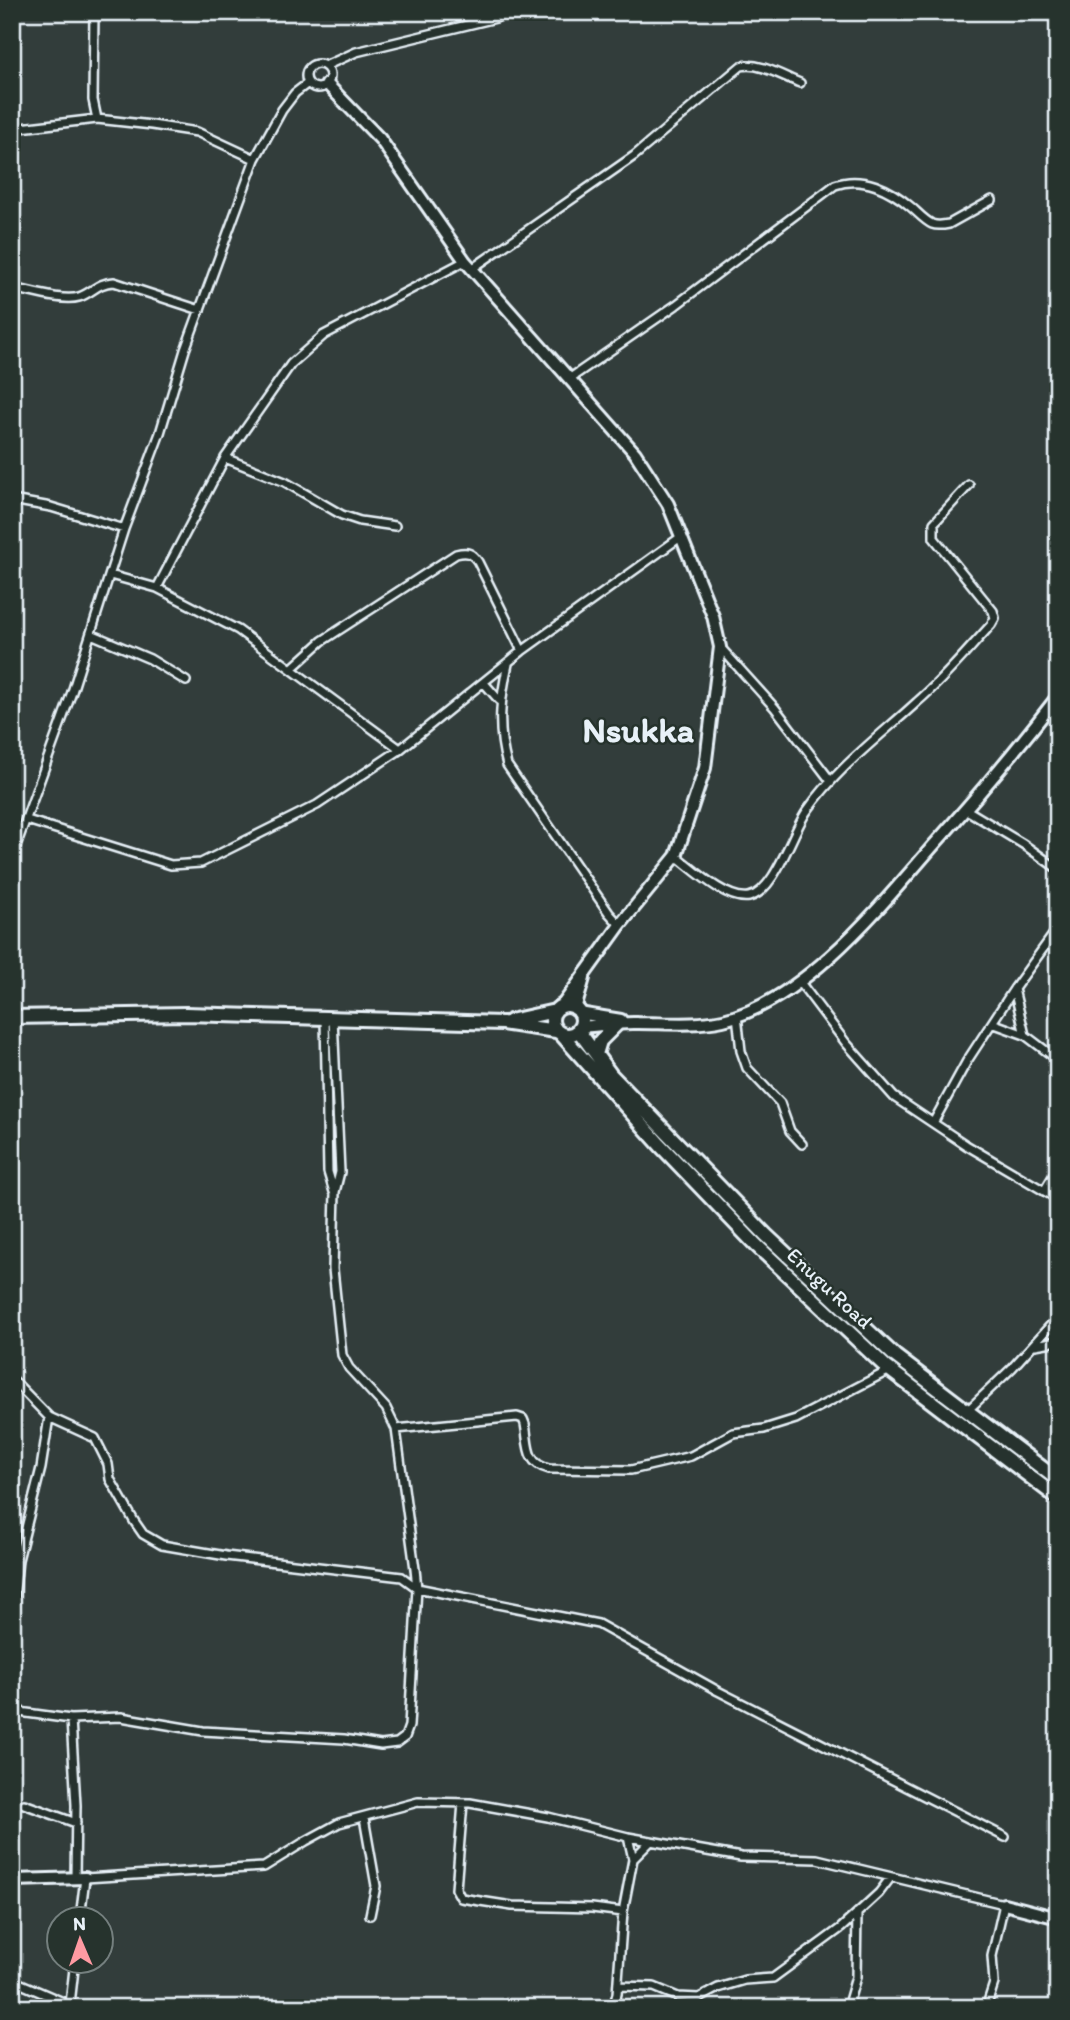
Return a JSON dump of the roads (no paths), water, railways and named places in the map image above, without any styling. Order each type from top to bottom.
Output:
[{"type":"main road","points":[[502,1023],[570,1006],[577,1011],[579,1029],[611,1075],[766,1235],[895,1356],[1058,1480]]},
{"type":"main road","points":[[558,1009],[552,1021],[559,1033]]},
{"type":"main road","points":[[12,1017],[186,1014],[502,1023],[570,1035],[579,1029]]},
{"type":"main road","points":[[596,1054],[600,1041],[617,1024]]},
{"type":"main road","name":"Enugu Road","points":[[559,1033],[661,1146],[756,1245],[891,1370],[1058,1498]]},
{"type":"street","points":[[94,12],[93,100],[97,119]]},
{"type":"street","points":[[325,66],[330,77],[327,84],[319,88],[308,83],[306,78],[309,68],[314,65],[325,66],[356,52],[496,18],[507,12]]},
{"type":"street","points":[[157,587],[225,458],[291,364],[324,335],[469,265],[634,156],[741,66],[758,66],[800,83]]},
{"type":"street","points":[[12,857],[91,634],[124,529],[160,433],[185,350],[256,159],[282,110],[295,93],[308,83]]},
{"type":"street","points":[[327,84],[380,139],[469,265],[635,453],[668,504],[713,616],[720,647],[705,768],[676,856],[620,925],[558,1009]]},
{"type":"street","points":[[12,129],[97,119],[197,132],[256,159]]},
{"type":"street","points":[[569,379],[676,305],[835,185],[843,182],[873,184],[895,193],[932,224],[941,225],[949,224],[992,200]]},
{"type":"street","points":[[12,288],[71,299],[82,296],[101,283],[114,282],[200,310]]},
{"type":"street","points":[[225,458],[285,482],[342,515],[360,521],[395,526]]},
{"type":"street","points":[[676,856],[733,896],[746,898],[757,894],[770,880],[805,813],[830,780],[921,699],[991,625],[995,618],[993,611],[934,538],[934,523],[969,485]]},
{"type":"street","points":[[12,500],[51,507],[124,529]]},
{"type":"street","points":[[27,820],[171,865],[201,863],[317,805],[400,749],[522,651],[682,536]]},
{"type":"street","points":[[291,669],[322,641],[456,554],[465,552],[472,554],[478,562],[522,651]]},
{"type":"street","points":[[110,575],[157,587],[238,631],[400,749]]},
{"type":"street","points":[[91,634],[150,659],[186,681]]},
{"type":"street","points":[[720,647],[775,708],[830,780]]},
{"type":"street","points":[[508,664],[499,700],[500,743],[506,765],[620,925]]},
{"type":"street","points":[[484,683],[499,700]]},
{"type":"street","points":[[579,1029],[617,1024],[702,1023],[723,1020],[771,1001],[799,981],[855,931],[1010,759],[1058,696]]},
{"type":"street","points":[[965,809],[1058,869]]},
{"type":"street","points":[[933,1124],[967,1061],[1014,989],[1055,939],[1058,928]]},
{"type":"street","points":[[584,977],[577,1011],[634,1023]]},
{"type":"street","points":[[799,981],[846,1043],[894,1097],[933,1124],[1058,1199]]},
{"type":"street","points":[[1014,989],[1025,1035]]},
{"type":"street","points":[[737,1015],[741,1051],[747,1068],[780,1103],[790,1131],[802,1144]]},
{"type":"street","points":[[12,1711],[71,1719],[121,1717],[204,1731],[344,1739],[381,1745],[397,1743],[405,1737],[409,1726],[415,1569],[396,1429],[386,1408],[349,1368],[342,1355],[333,1269],[335,1192],[328,1172],[329,1018]]},
{"type":"street","points":[[992,1023],[1025,1035],[1058,1060]]},
{"type":"street","points":[[1044,1191],[1058,1168]]},
{"type":"street","points":[[967,1411],[1034,1345],[1058,1317]]},
{"type":"street","points":[[1034,1345],[1058,1341]]},
{"type":"street","points":[[396,1429],[517,1417],[523,1419],[526,1424],[531,1458],[539,1467],[632,1470],[691,1456],[733,1433],[764,1429],[796,1419],[891,1370]]},
{"type":"street","points":[[12,1379],[39,1409],[50,1417],[95,1438],[108,1464],[110,1479],[134,1521],[143,1534],[162,1545],[249,1559],[402,1577],[416,1588],[598,1624],[718,1691],[1005,1837]]},
{"type":"street","points":[[12,1620],[18,1560],[41,1468],[50,1417]]},
{"type":"street","points":[[402,1577],[415,1569]]},
{"type":"street","points":[[71,1719],[80,1904]]},
{"type":"street","points":[[12,1880],[80,1879],[264,1867],[339,1823],[418,1802],[463,1802],[548,1817],[628,1837],[741,1857],[817,1859],[1058,1918]]},
{"type":"street","points":[[463,1802],[456,1889],[461,1898],[512,1906],[592,1908],[623,1912]]},
{"type":"street","points":[[24,1804],[76,1823]]},
{"type":"street","points":[[363,1818],[376,1886],[370,1915]]},
{"type":"street","points":[[613,2008],[618,1986],[623,1912],[633,1859],[628,1837]]},
{"type":"street","points":[[633,1859],[651,1841]]},
{"type":"street","points":[[618,1986],[654,1987],[678,1997],[699,1998],[718,1988],[745,1980],[773,1979],[841,1928],[879,1893],[891,1877]]},
{"type":"street","points":[[986,2008],[994,1983],[992,1956],[1004,1905]]},
{"type":"street","points":[[847,2008],[856,1977],[857,1913]]},
{"type":"street","points":[[12,1980],[73,2006],[74,1974]]},
{"type":"district","name":"Nsukka","points":[[638,730]]}]
